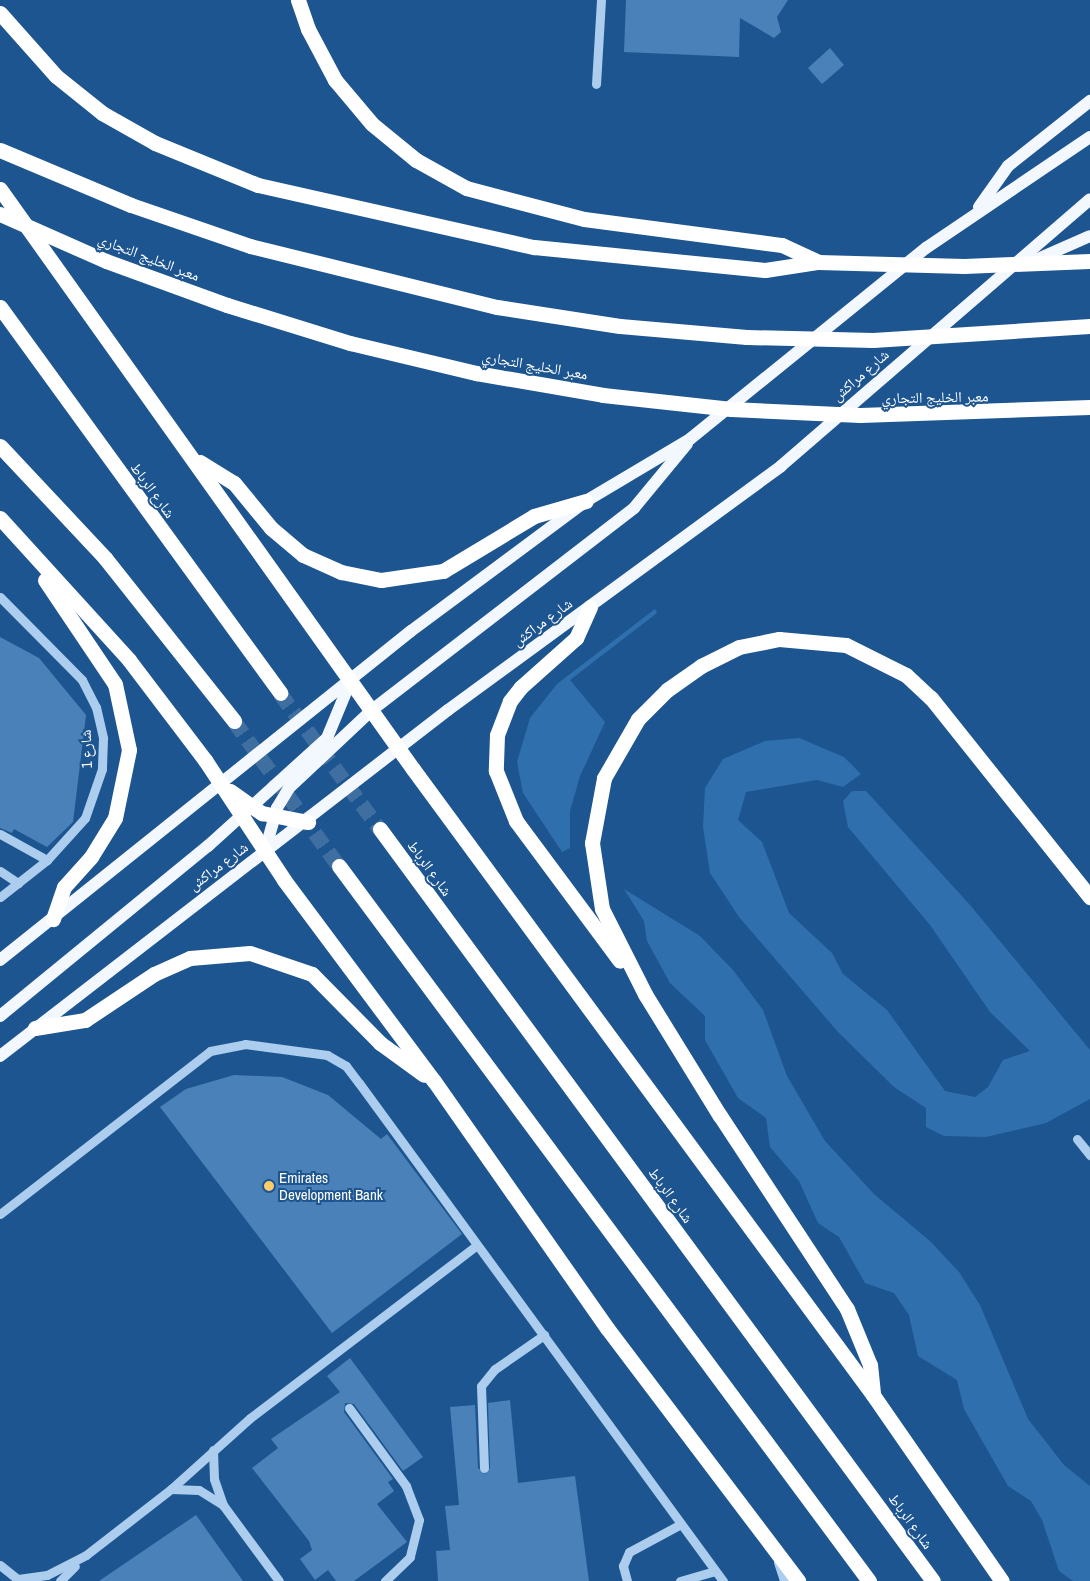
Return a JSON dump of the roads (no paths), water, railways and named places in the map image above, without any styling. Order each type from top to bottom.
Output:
[{"type":"highway","points":[[298,0],[308,29],[335,80],[372,124],[416,160],[466,188],[584,219],[782,245],[818,262]]},
{"type":"highway","points":[[0,13],[56,76],[102,113],[155,143],[258,185],[534,247],[766,270],[818,262],[964,266],[1090,260]]},
{"type":"highway","points":[[0,150],[131,205],[250,246],[497,306],[620,326],[747,337],[873,340],[1090,326]]},
{"type":"highway","points":[[0,189],[398,748],[873,1394],[1002,1581]]},
{"type":"highway","name":"معبر الخليج التجاري","points":[[0,214],[106,261],[227,306],[350,343],[486,374],[603,395],[731,409],[870,415],[1090,407]]},
{"type":"highway","name":"شارع الرباط","points":[[0,308],[280,692]]},
{"type":"highway","points":[[0,446],[105,558],[234,721]]},
{"type":"highway","points":[[194,459],[234,483],[271,528],[303,555],[361,577],[402,580],[443,571],[534,516],[586,501]]},
{"type":"highway","points":[[4,522],[129,660],[221,784],[247,811],[265,851],[434,1081],[607,1328],[774,1552],[798,1581]]},
{"type":"highway","points":[[4,522],[105,664],[128,727],[128,772],[115,818],[91,858],[64,887],[53,919]]},
{"type":"highway","points":[[590,607],[576,638],[521,686],[510,702],[497,735],[496,771],[516,820],[645,994],[796,1236],[847,1308],[870,1365],[873,1394]]},
{"type":"highway","points":[[645,994],[602,909],[594,877],[595,810],[604,778],[638,719],[667,690],[739,647],[771,640],[813,638],[846,645],[906,675],[931,698],[1090,897]]},
{"type":"highway","points":[[247,811],[308,822]]},
{"type":"highway","name":"شارع الرباط","points":[[380,829],[933,1581]]},
{"type":"highway","points":[[339,866],[869,1581]]},
{"type":"highway","points":[[35,1028],[85,1020],[154,974],[190,958],[250,953],[312,974],[380,1043],[434,1081]]},
{"type":"main road","points":[[975,213],[1008,166],[1090,101]]},
{"type":"main road","points":[[0,960],[351,680],[586,501],[690,440],[975,213],[1090,137]]},
{"type":"main road","name":"شارع مراكش","points":[[0,1056],[265,851],[308,822],[398,748],[781,466],[1090,199]]},
{"type":"main road","points":[[1001,274],[1090,236]]},
{"type":"main road","points":[[265,851],[274,817],[288,788],[372,710],[634,508],[690,440]]},
{"type":"main road","points":[[0,1016],[247,811],[327,738],[351,680]]},
{"type":"street","points":[[596,84],[600,0]]},
{"type":"street","name":"شارع 1","points":[[0,597],[82,680],[96,708],[103,738],[102,769],[89,810],[70,839],[0,897]]},
{"type":"street","points":[[0,834],[47,860]]},
{"type":"street","points":[[0,871],[18,883]]},
{"type":"street","points":[[0,1214],[194,1060],[227,1046],[245,1044],[313,1052],[346,1066],[723,1581]]},
{"type":"street","points":[[1077,1139],[1090,1155]]},
{"type":"street","points":[[60,1581],[86,1555],[171,1490],[213,1450],[477,1244]]},
{"type":"street","points":[[484,1468],[481,1386],[494,1369],[544,1335]]},
{"type":"street","points":[[349,1408],[406,1486],[420,1520],[410,1557],[385,1581]]},
{"type":"street","points":[[213,1450],[214,1479],[223,1506],[279,1581]]},
{"type":"street","points":[[171,1490],[199,1490],[223,1506]]},
{"type":"street","points":[[627,1581],[622,1566],[629,1552],[681,1524]]},
{"type":"street","points":[[774,1552],[784,1581]]},
{"type":"street","points":[[0,1566],[19,1580],[47,1575],[86,1555]]},
{"type":"street","points":[[680,1581],[715,1570]]},
{"type":"tunnel","points":[[280,693],[380,829]]},
{"type":"tunnel","points":[[234,721],[339,866]]},
{"type":"place","name":"Emirates Development Bank","points":[[269,1186]]}]
